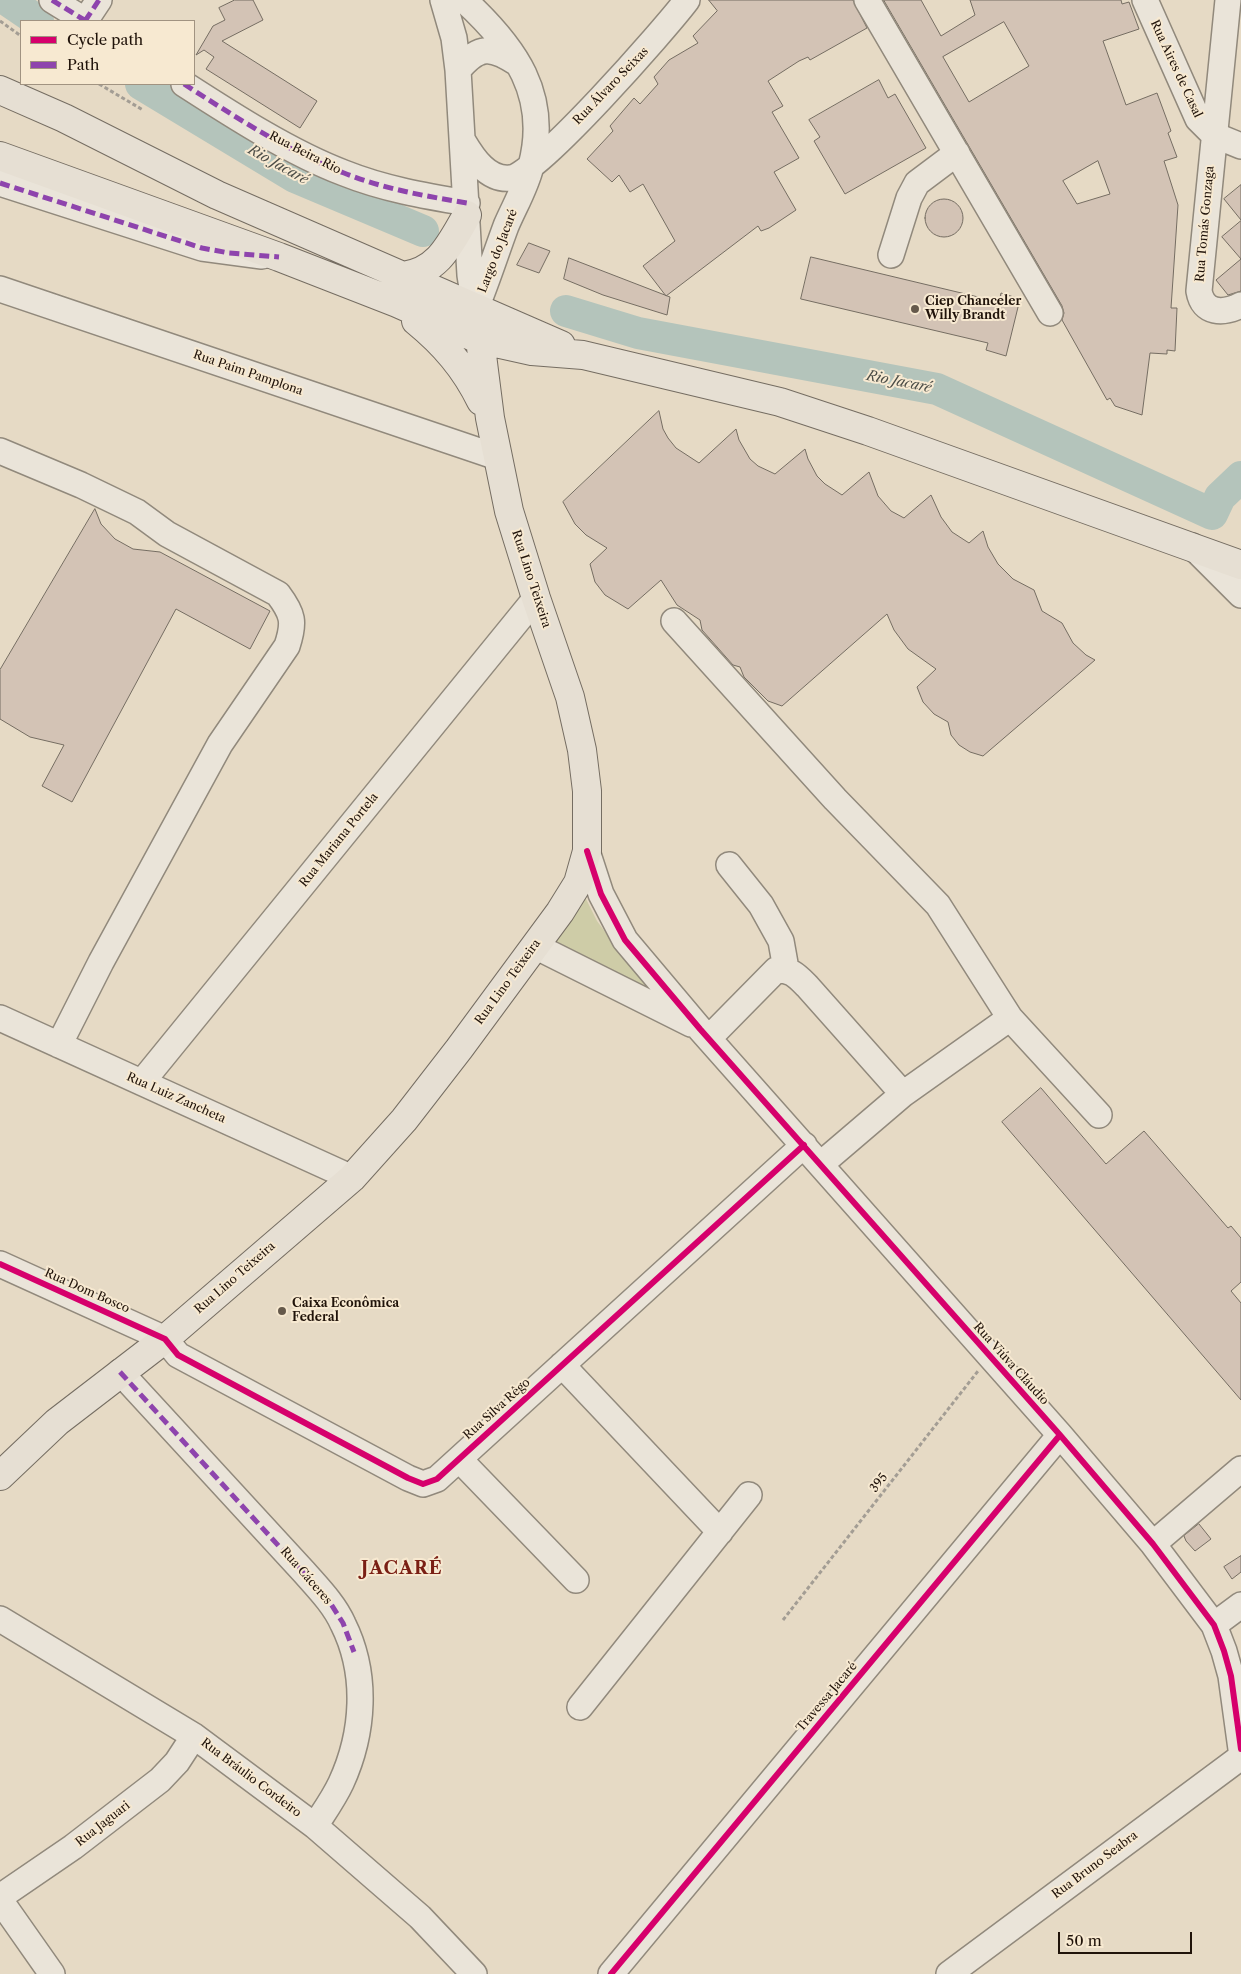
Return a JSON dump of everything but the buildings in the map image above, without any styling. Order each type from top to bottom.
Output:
[{"type":"main road","points":[[0,90],[64,118],[217,195],[583,355]]},
{"type":"main road","points":[[0,156],[279,257],[397,304],[478,339],[532,352],[583,355],[744,392],[814,412],[1241,565]]},
{"type":"main road","points":[[403,276],[416,275],[429,269],[439,259],[467,209]]},
{"type":"main road","points":[[397,304],[453,356],[472,382],[490,418]]},
{"type":"main road","name":"Rua Lino Teixeira","points":[[0,1476],[57,1422],[165,1339],[352,1178],[404,1120],[535,946],[578,883],[587,851],[587,791],[577,724],[568,689],[514,529],[490,418],[478,339],[476,308]]},
{"type":"street","points":[[52,0],[84,20]]},
{"type":"street","points":[[87,20],[98,0]]},
{"type":"street","name":"Largo do Jacaré","points":[[443,0],[454,38],[458,70],[470,276],[476,308]]},
{"type":"street","name":"Largo do Jacaré","points":[[464,0],[498,35],[517,63],[535,103],[536,142],[530,168],[476,308]]},
{"type":"street","name":"Rua Álvaro Seixas","points":[[530,168],[659,36],[687,0]]},
{"type":"street","points":[[867,0],[1050,313]]},
{"type":"street","name":"Rua Aires de Casal","points":[[1145,0],[1195,113],[1205,129],[1214,135],[1241,146]]},
{"type":"street","name":"Rua Tomás Gonzaga","points":[[1228,0],[1199,291],[1200,298],[1210,309],[1218,312],[1231,310],[1241,305]]},
{"type":"street","points":[[458,70],[467,59],[477,53],[491,49],[502,53],[517,63]]},
{"type":"street","name":"Rua Beira Rio","points":[[186,85],[312,159],[344,173],[388,188],[467,209]]},
{"type":"street","points":[[463,141],[473,159],[485,170],[498,176],[510,178],[530,168]]},
{"type":"street","points":[[892,255],[906,207],[917,183],[957,153]]},
{"type":"street","points":[[0,183],[202,248],[229,253],[279,257]]},
{"type":"street","name":"Rua Paim Pamplona","points":[[0,288],[497,457]]},
{"type":"street","points":[[0,451],[81,484],[138,512],[167,534],[278,594],[289,609],[293,627],[287,646],[220,744],[101,962],[59,1044]]},
{"type":"street","points":[[1197,548],[1241,595]]},
{"type":"street","name":"Rua Mariana Portela","points":[[142,1082],[536,598]]},
{"type":"street","points":[[674,622],[834,799],[938,905],[1010,1018],[1099,1115]]},
{"type":"street","name":"Rua Viúva Cláudio","points":[[587,851],[601,894],[617,927],[705,1033],[989,1357],[1060,1435],[1153,1544],[1233,1648],[1231,1676],[1241,1749]]},
{"type":"street","points":[[729,865],[761,905],[781,941],[786,969]]},
{"type":"street","points":[[535,946],[705,1033],[776,970],[786,969],[795,974],[808,986],[903,1094]]},
{"type":"street","name":"Rua Luiz Zancheta","points":[[0,1018],[352,1178]]},
{"type":"street","points":[[821,1164],[903,1094],[1010,1018]]},
{"type":"street","name":"Rua Silva Rêgo","points":[[165,1339],[178,1355],[408,1478],[424,1484],[437,1479],[804,1145]]},
{"type":"street","name":"Rua Dom Bosco","points":[[0,1264],[165,1339]]},
{"type":"street","points":[[562,1365],[720,1532]]},
{"type":"street","name":"Rua Cáceres","points":[[120,1372],[329,1601],[343,1623],[354,1652],[360,1682],[353,1751],[340,1784],[315,1826]]},
{"type":"street","name":"Travessa Jacaré","points":[[611,1974],[1060,1435]]},
{"type":"street","points":[[459,1459],[576,1580]]},
{"type":"street","points":[[1153,1544],[1241,1469]]},
{"type":"street","points":[[580,1708],[749,1495]]},
{"type":"street","points":[[1214,1625],[1241,1605]]},
{"type":"street","name":"Rua Bráulio Cordeiro","points":[[0,1619],[194,1736],[315,1826],[420,1917],[474,1974]]},
{"type":"street","name":"Rua Jaguari","points":[[0,1899],[73,1847],[160,1780],[177,1762],[194,1736]]},
{"type":"street","name":"Rua Bruno Seabra","points":[[949,1974],[1241,1757]]},
{"type":"street","points":[[0,1899],[52,1974]]},
{"type":"path","points":[[0,22],[20,35]]},
{"type":"path","points":[[101,85],[143,110]]},
{"type":"shaded area","points":[[584,895],[597,921],[609,937],[665,998],[553,942]]},
{"type":"waterway","name":"Rio Jacaré","points":[[7,0],[37,20]]},
{"type":"waterway","name":"Rio Jacaré","points":[[143,85],[295,177],[423,231]]},
{"type":"waterway","name":"Rio Jacaré","points":[[566,311],[638,333],[937,389],[1212,514],[1220,497],[1241,477]]},
{"type":"marked path","points":[[52,0],[84,20]]},
{"type":"marked path","points":[[86,20],[99,0]]},
{"type":"marked path","points":[[186,85],[262,133],[324,165],[359,179],[389,188],[467,203]]},
{"type":"marked path","points":[[0,183],[202,248],[229,253],[279,257]]},
{"type":"marked path","points":[[120,1372],[329,1601],[343,1623],[354,1652]]},
{"type":"cycle path","points":[[587,851],[601,894],[625,940],[700,1029],[1060,1435],[1153,1544],[1214,1625],[1231,1676],[1241,1749]]},
{"type":"cycle path","points":[[0,1264],[165,1339],[178,1355],[408,1478],[423,1484],[437,1479],[804,1145]]},
{"type":"cycle path","points":[[611,1974],[1060,1435]]},
{"type":"place","name":"Ciep Chanceler Willy Brandt","points":[[915,309]]},
{"type":"place","name":"Caixa Econômica Federal","points":[[282,1311]]},
{"type":"district","name":"JACARÉ","points":[[402,1569]]}]
